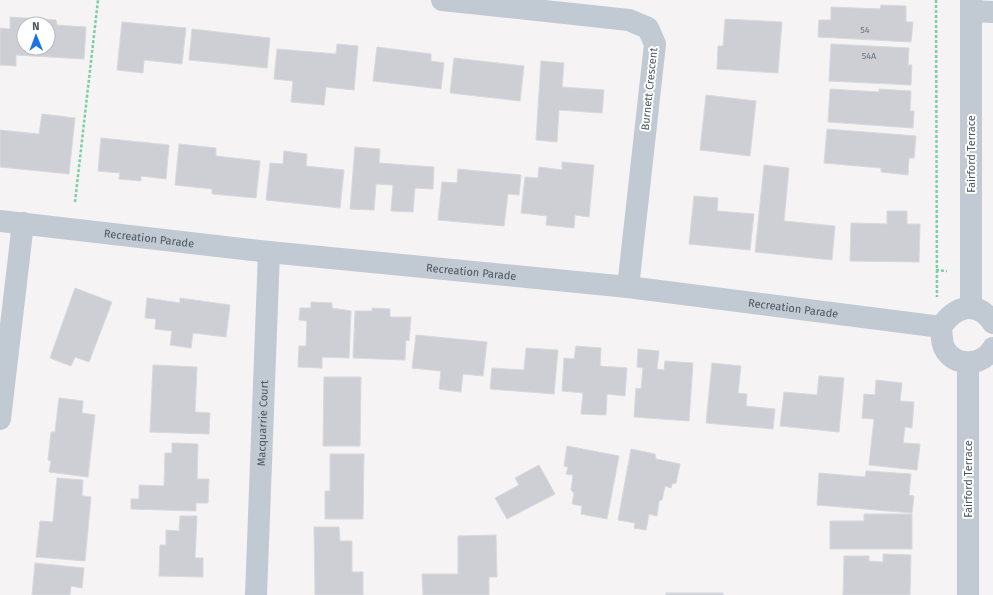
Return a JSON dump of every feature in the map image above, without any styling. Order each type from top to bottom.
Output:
[{"type":"street","name":"Burnett Crescent","points":[[442,0],[629,20],[648,28],[655,44],[628,287]]},
{"type":"street","points":[[971,5],[993,12]]},
{"type":"street","name":"Fairford Terrace","points":[[971,5],[971,308]]},
{"type":"street","name":"Recreation Parade","points":[[0,221],[269,252],[628,287],[941,327]]},
{"type":"street","points":[[0,419],[23,224]]},
{"type":"street","name":"Macquarrie Court","points":[[256,595],[269,252]]},
{"type":"street","points":[[993,323],[981,310],[971,308],[961,309],[952,313],[941,327],[942,342],[946,351],[955,359],[968,363],[980,360],[990,353],[993,348]]},
{"type":"street","name":"Fairford Terrace","points":[[968,363],[968,595]]},
{"type":"path","points":[[75,202],[98,0]]},
{"type":"path","points":[[936,0],[936,302]]},
{"type":"building","points":[[881,5],[906,6],[906,22],[913,22],[911,42],[818,37],[819,20],[831,20],[831,7],[880,9]]},
{"type":"building","points":[[10,17],[16,17],[16,66],[0,65],[0,28],[10,29]]},
{"type":"building","points":[[725,19],[782,22],[778,73],[717,69],[718,46],[723,46]]},
{"type":"building","points":[[56,20],[57,25],[86,27],[84,59],[33,56],[56,56]]},
{"type":"building","points":[[122,22],[186,28],[182,64],[144,60],[143,73],[117,70]]},
{"type":"building","points":[[192,29],[270,38],[267,68],[189,60]]},
{"type":"building","points":[[337,44],[358,46],[354,90],[326,87],[324,105],[291,102],[293,81],[274,79],[277,49],[336,54]]},
{"type":"building","points":[[831,44],[909,48],[908,65],[912,65],[911,85],[829,81]]},
{"type":"building","points":[[377,47],[431,54],[431,61],[444,63],[441,89],[373,81]]},
{"type":"building","points":[[454,58],[524,66],[520,101],[450,93]]},
{"type":"building","points":[[541,61],[564,63],[562,87],[604,90],[602,113],[559,110],[557,142],[536,140]]},
{"type":"building","points":[[830,89],[879,92],[879,89],[911,91],[910,111],[914,111],[913,128],[828,122]]},
{"type":"building","points":[[706,95],[756,101],[750,156],[700,150]]},
{"type":"building","points":[[42,114],[75,118],[69,174],[0,167],[0,130],[39,134]]},
{"type":"building","points":[[827,129],[916,136],[914,158],[909,158],[908,175],[881,172],[881,168],[824,163]]},
{"type":"building","points":[[101,138],[169,145],[166,179],[141,176],[141,181],[119,179],[120,173],[98,171]]},
{"type":"building","points":[[179,144],[216,148],[216,156],[260,161],[256,198],[212,194],[212,189],[175,185]]},
{"type":"building","points":[[355,147],[380,149],[379,163],[434,167],[433,189],[415,188],[413,212],[391,211],[393,185],[376,184],[374,210],[350,209]]},
{"type":"building","points":[[284,151],[307,154],[306,166],[344,170],[340,208],[266,200],[270,163],[283,164]]},
{"type":"building","points":[[562,162],[594,165],[589,217],[575,215],[574,228],[546,225],[547,216],[521,213],[525,177],[538,178],[539,167],[562,170]]},
{"type":"building","points":[[764,165],[789,168],[784,221],[835,226],[832,260],[755,252]]},
{"type":"building","points":[[458,169],[521,175],[519,195],[508,194],[504,226],[438,220],[442,182],[457,183]]},
{"type":"building","points":[[694,196],[718,198],[717,211],[754,214],[750,250],[689,244]]},
{"type":"building","points":[[887,211],[907,211],[907,224],[920,224],[919,262],[850,261],[851,223],[887,224]]},
{"type":"building","points":[[75,288],[112,302],[89,362],[75,357],[71,366],[50,358]]},
{"type":"building","points":[[147,298],[180,303],[180,298],[230,305],[226,337],[193,333],[191,348],[170,345],[172,331],[155,329],[156,319],[145,318]]},
{"type":"building","points":[[311,302],[332,303],[332,308],[351,311],[349,358],[322,357],[322,368],[298,367],[299,346],[306,346],[307,321],[299,320],[300,308],[311,308]]},
{"type":"building","points":[[372,308],[390,309],[390,317],[411,317],[409,341],[406,340],[405,360],[353,358],[355,311],[372,311]]},
{"type":"building","points":[[416,335],[487,342],[483,376],[463,374],[461,392],[439,389],[441,371],[412,368]]},
{"type":"building","points":[[576,346],[601,348],[600,366],[627,368],[625,396],[607,394],[606,415],[581,414],[583,393],[562,391],[564,358],[574,359]]},
{"type":"building","points":[[526,348],[558,350],[554,394],[490,389],[492,368],[524,370]]},
{"type":"building","points":[[638,349],[659,351],[657,369],[664,370],[665,361],[693,363],[689,421],[634,417],[636,388],[641,389],[643,368],[637,367]]},
{"type":"building","points":[[712,363],[741,366],[738,393],[747,394],[746,406],[775,409],[773,429],[706,423]]},
{"type":"building","points":[[153,365],[197,367],[195,412],[210,413],[209,434],[150,432]]},
{"type":"building","points":[[819,376],[844,378],[839,432],[780,426],[784,392],[817,395]]},
{"type":"building","points":[[324,377],[361,377],[360,446],[323,446]]},
{"type":"building","points":[[876,380],[902,383],[900,401],[914,402],[912,428],[905,427],[903,443],[920,444],[917,470],[869,465],[874,419],[862,418],[864,394],[875,395]]},
{"type":"building","points":[[59,398],[83,401],[82,413],[95,415],[88,477],[49,472],[51,461],[48,460],[51,432],[55,432]]},
{"type":"building","points":[[172,443],[198,444],[197,479],[209,479],[208,503],[196,503],[196,511],[131,509],[131,499],[139,499],[139,485],[164,486],[165,453],[172,453]]},
{"type":"building","points":[[567,446],[619,456],[607,519],[581,514],[582,506],[572,504],[574,493],[571,490],[573,475],[566,474],[568,467],[564,466]]},
{"type":"building","points":[[631,449],[655,454],[656,459],[680,464],[676,483],[672,484],[671,488],[665,486],[662,500],[659,501],[657,516],[649,514],[646,530],[634,528],[635,523],[618,520]]},
{"type":"building","points":[[330,454],[364,454],[363,519],[325,519],[325,491],[330,491]]},
{"type":"building","points":[[539,465],[555,494],[507,519],[495,498],[519,485],[515,478]]},
{"type":"building","points":[[866,471],[911,474],[909,495],[914,496],[912,513],[817,505],[819,473],[865,477]]},
{"type":"building","points":[[57,478],[83,480],[82,496],[91,497],[85,561],[36,557],[40,521],[53,522]]},
{"type":"building","points":[[864,514],[912,514],[912,549],[830,549],[830,521],[864,521]]},
{"type":"building","points":[[180,516],[197,516],[195,558],[203,558],[203,577],[159,576],[160,545],[166,545],[166,530],[179,531]]},
{"type":"building","points":[[314,527],[339,527],[340,541],[352,541],[352,572],[363,572],[363,595],[315,595]]},
{"type":"building","points":[[496,535],[497,577],[489,577],[489,595],[423,595],[422,574],[458,574],[458,536]]},
{"type":"building","points":[[883,554],[911,555],[910,595],[843,595],[844,556],[869,556],[869,561],[883,562]]},
{"type":"building","points":[[35,563],[84,568],[82,588],[71,586],[70,595],[32,595]]},
{"type":"building","points":[[666,593],[723,593],[723,595],[666,595]]}]
